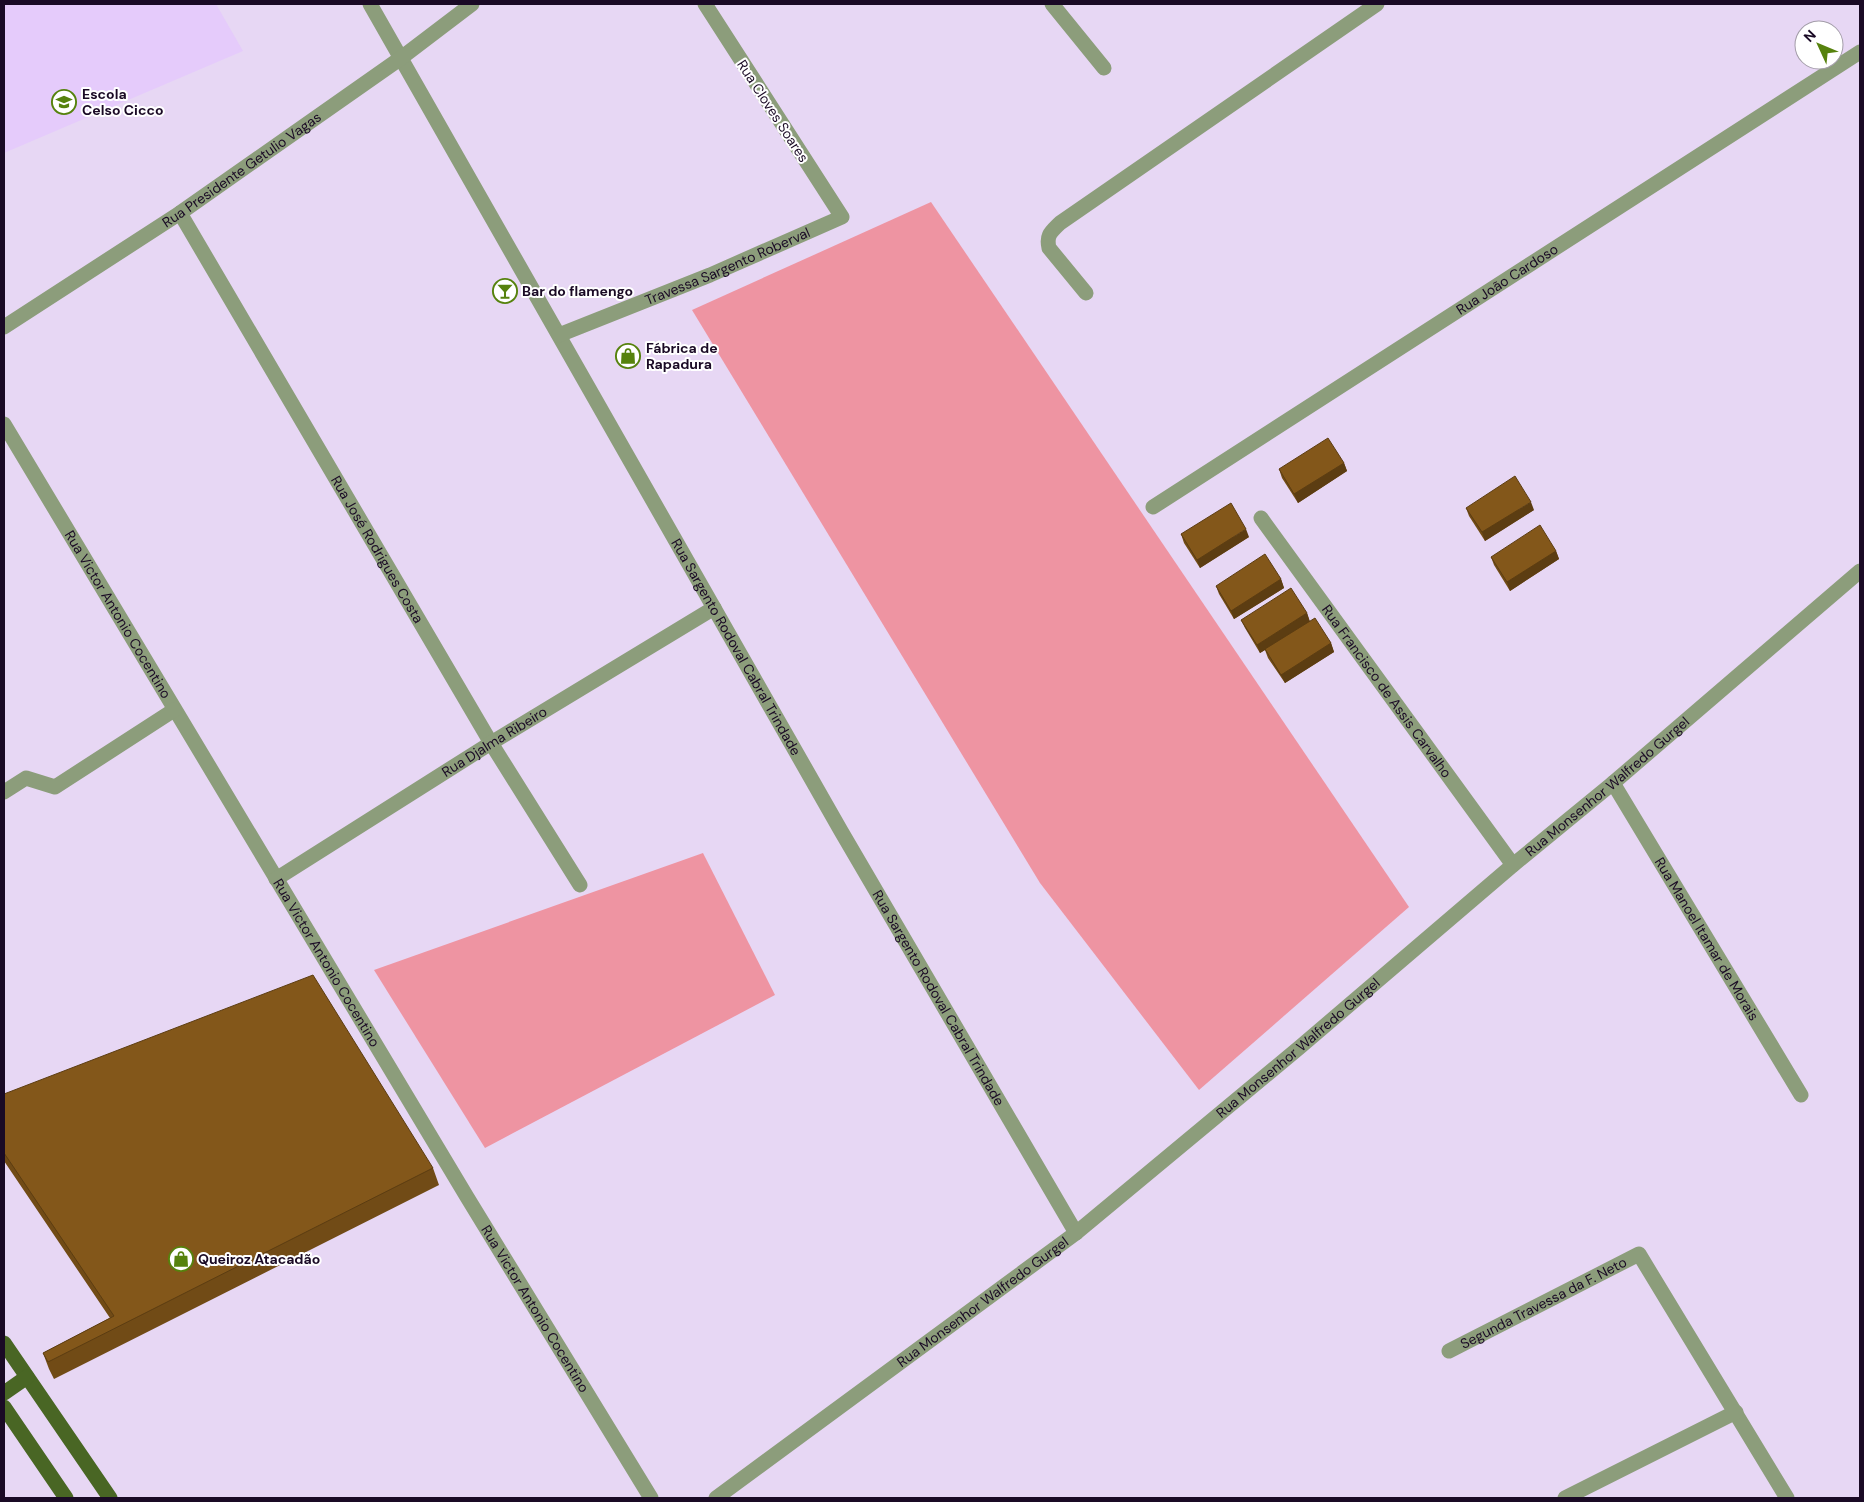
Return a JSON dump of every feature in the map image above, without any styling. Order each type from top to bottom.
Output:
[{"type":"main road","points":[[4,1343],[110,1498]]},
{"type":"main road","points":[[4,1394],[27,1377]]},
{"type":"main road","points":[[4,1407],[66,1498]]},
{"type":"street","name":"Rua Sargento Rodoval Cabral Trindade","points":[[370,4],[846,840],[1076,1233]]},
{"type":"street","name":"Rua Presidente Getulio Vagas","points":[[4,327],[180,213],[401,58],[472,4]]},
{"type":"street","name":"Rua Cloves Soares","points":[[705,4],[842,217]]},
{"type":"street","points":[[1052,4],[1104,68]]},
{"type":"street","points":[[1086,293],[1049,248],[1047,240],[1051,232],[1060,223],[1377,4]]},
{"type":"street","name":"Rua João Cardoso","points":[[1153,507],[1860,52]]},
{"type":"street","name":"Rua José Rodrigues Costa","points":[[180,213],[491,744],[580,884]]},
{"type":"street","name":"Travessa Sargento Roberval","points":[[559,335],[710,275],[842,217]]},
{"type":"street","name":"Rua Victor Antonio Cocentino","points":[[4,424],[174,710],[650,1498]]},
{"type":"street","name":"Rua Francisco de Assis Carvalho","points":[[1261,518],[1513,865]]},
{"type":"street","name":"Rua Monsenhor Walfredo Gurgel","points":[[716,1498],[1076,1233],[1300,1047],[1860,572]]},
{"type":"street","name":"Rua Djalma Ribeiro","points":[[276,879],[491,744],[714,608]]},
{"type":"street","points":[[4,792],[26,778],[55,787],[174,710]]},
{"type":"street","name":"Rua Manoel Itamar de Morais","points":[[1613,783],[1801,1095]]},
{"type":"street","name":"Segunda Travessa da F. Neto","points":[[1448,1351],[1639,1254],[1736,1412]]},
{"type":"street","points":[[1566,1498],[1736,1412],[1787,1498]]},
{"type":"shaded area","name":"Escola Celso Cicco","points":[[4,4],[216,4],[243,51],[4,153]]},
{"type":"shaded area","points":[[931,202],[1409,907],[1199,1090],[1040,883],[692,310]]},
{"type":"shaded area","points":[[703,853],[775,995],[485,1148],[374,970]]},
{"type":"building","points":[[1328,438],[1344,463],[1294,494],[1279,469]]},
{"type":"building","points":[[1515,476],[1531,502],[1482,532],[1466,508]]},
{"type":"building","points":[[1231,503],[1246,529],[1197,560],[1181,534]]},
{"type":"building","points":[[1540,525],[1556,551],[1507,582],[1491,557]]},
{"type":"building","points":[[1265,554],[1281,579],[1231,611],[1216,586]]},
{"type":"building","points":[[1291,588],[1307,613],[1257,645],[1241,620]]},
{"type":"building","points":[[1315,618],[1331,643],[1281,675],[1265,649]]},
{"type":"building","name":"Queiroz Atacadão","points":[[313,975],[433,1168],[48,1362],[43,1353],[114,1316],[4,1153],[4,1094]]},
{"type":"place","name":"Escola Celso Cicco","points":[[64,102]]},
{"type":"place","name":"Bar do flamengo","points":[[505,291]]},
{"type":"place","name":"Fábrica de Rapadura","points":[[628,356]]},
{"type":"place","name":"Queiroz Atacadão","points":[[181,1259]]}]
